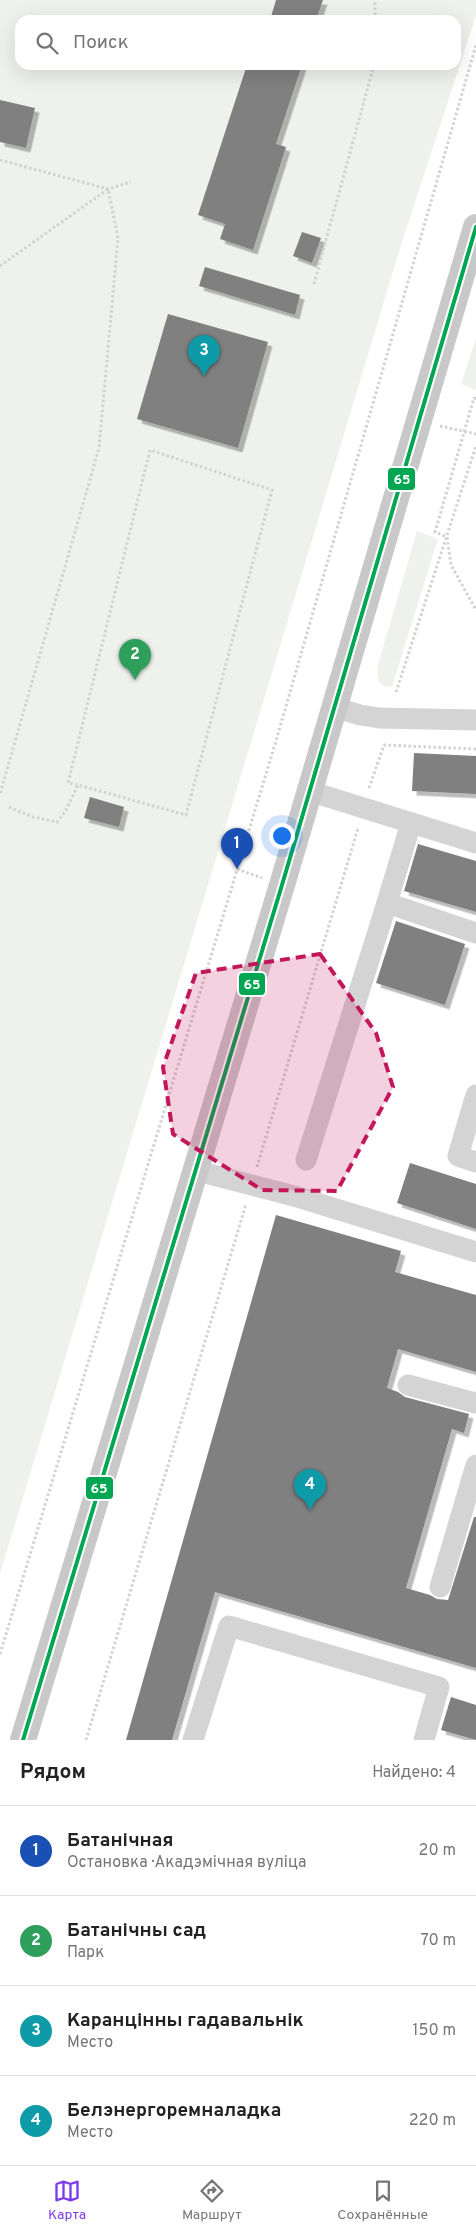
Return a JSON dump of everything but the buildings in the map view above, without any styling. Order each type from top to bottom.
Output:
[{"type":"main road","points":[[23,1740],[309,791],[476,227]]},
{"type":"street","points":[[334,707],[360,715],[379,718],[476,720]]},
{"type":"street","points":[[309,791],[476,843]]},
{"type":"street","points":[[306,1160],[411,823]]},
{"type":"street","points":[[387,903],[476,933]]},
{"type":"street","points":[[476,1095],[458,1156],[476,1162]]},
{"type":"street","points":[[194,1170],[252,1185],[476,1252]]},
{"type":"street","points":[[408,1385],[476,1403]]},
{"type":"street","points":[[440,1587],[476,1468]]},
{"type":"street","points":[[192,1740],[229,1626],[439,1687],[424,1740]]},
{"type":"path","points":[[375,0],[375,15]]},
{"type":"path","points":[[0,1654],[276,740],[476,46]]},
{"type":"path","points":[[314,284],[373,70]]},
{"type":"path","points":[[0,160],[108,189]]},
{"type":"path","points":[[0,266],[108,189],[131,182]]},
{"type":"path","points":[[0,794],[99,448],[118,238],[108,189]]},
{"type":"path","points":[[447,537],[435,532],[474,398],[476,399]]},
{"type":"path","points":[[417,421],[476,434]]},
{"type":"path","points":[[396,692],[476,446]]},
{"type":"path","points":[[150,450],[272,490],[186,815],[78,785],[68,783],[150,450]]},
{"type":"path","points":[[447,537],[452,565],[476,610]]},
{"type":"path","points":[[86,1740],[384,745],[476,749]]},
{"type":"path","points":[[9,807],[56,822],[65,812],[78,785]]},
{"type":"highlighted area","points":[[320,954],[376,1033],[393,1087],[337,1191],[262,1190],[173,1134],[163,1067],[196,973]]},
{"type":"shaded area","points":[[0,0],[476,0],[476,16],[461,62],[461,15],[15,15],[15,70],[458,70],[402,242],[0,1574]]},
{"type":"shaded area","points":[[476,338],[476,390],[461,384]]},
{"type":"shaded area","points":[[417,531],[438,539],[392,687],[384,686],[379,682],[377,668]]},
{"type":"transit line","name":"65","points":[[23,1740],[282,885],[476,227]]},
{"type":"place","name":"Каранцінны гадавальнік","points":[[204,376]]},
{"type":"place","name":"Батанічны сад","points":[[135,680]]},
{"type":"place","name":"Батанічная","points":[[237,869]]},
{"type":"place","name":"Белэнергоремналадка","points":[[310,1510]]}]
